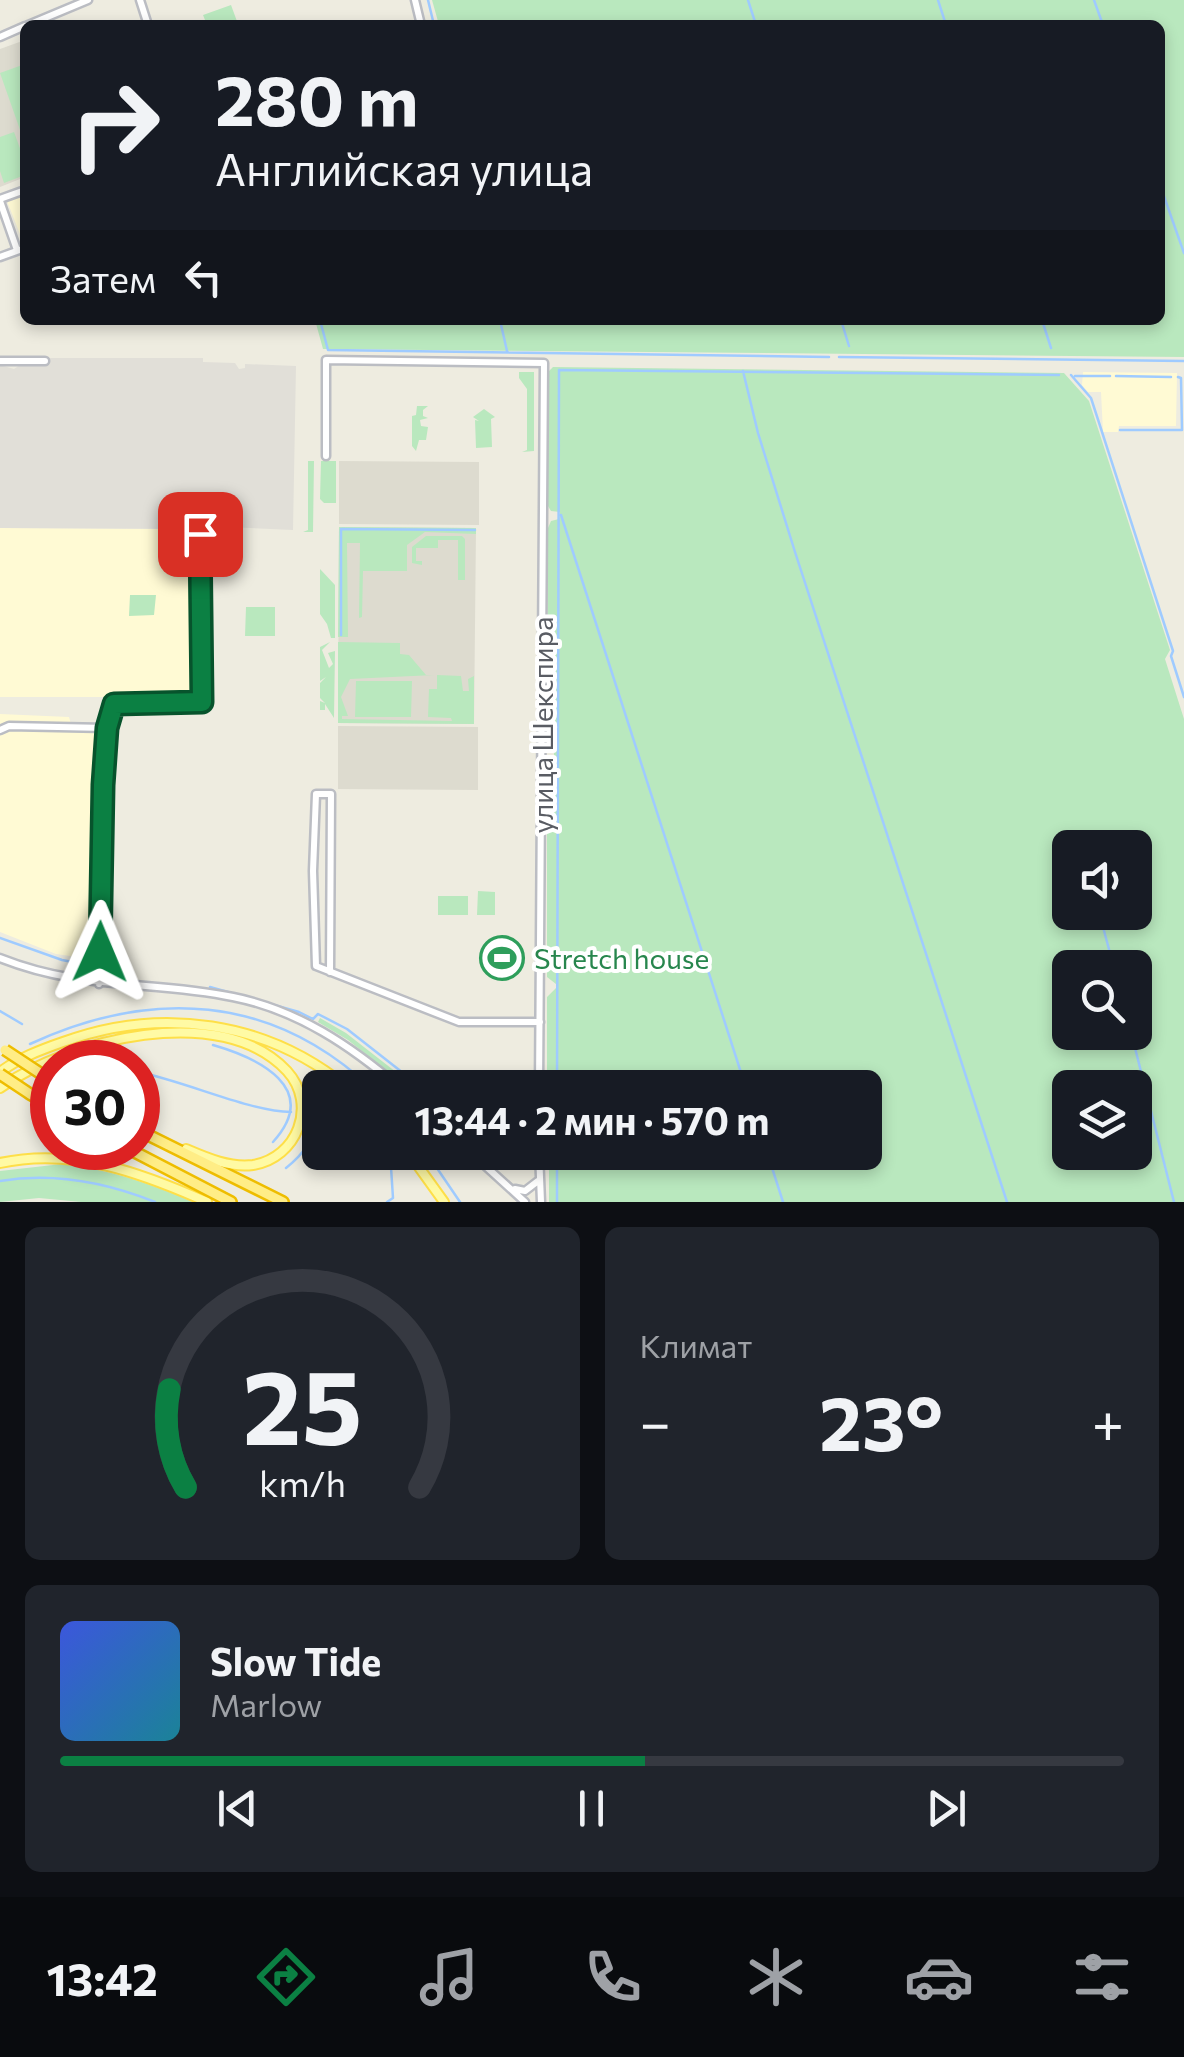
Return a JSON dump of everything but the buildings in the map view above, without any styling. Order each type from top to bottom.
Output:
[{"type":"highway","points":[[2,1048],[30,1066]]},
{"type":"highway","points":[[0,1073],[30,1094]]},
{"type":"highway","points":[[160,1141],[283,1202]]},
{"type":"highway","points":[[160,1165],[231,1202]]},
{"type":"main road","points":[[0,1073],[30,1053],[94,1031],[134,1024],[198,1024],[266,1040],[322,1070]]},
{"type":"main road","points":[[107,1040],[135,1035],[198,1035],[235,1042],[270,1057],[298,1087],[302,1122],[288,1147],[266,1162],[226,1164],[160,1139]]},
{"type":"main road","points":[[0,1088],[30,1069]]},
{"type":"main road","points":[[0,1163],[48,1158],[89,1162],[130,1171],[207,1202]]},
{"type":"main road","points":[[421,1170],[444,1202]]},
{"type":"street","points":[[41,20],[88,0]]},
{"type":"street","points":[[0,200],[20,247]]},
{"type":"street","name":"улица Шекспира","points":[[326,456],[326,360],[544,363],[539,1070]]},
{"type":"street","points":[[0,361],[45,361]]},
{"type":"street","points":[[99,984],[107,728],[114,704],[202,702],[200,534]]},
{"type":"street","points":[[0,730],[8,726],[107,728]]},
{"type":"street","points":[[330,972],[331,794],[316,794],[316,966],[330,972],[459,1022],[540,1022]]},
{"type":"street","points":[[0,958],[48,975],[99,984],[234,997],[320,1028],[378,1070]]},
{"type":"street","points":[[490,1170],[528,1202],[538,1180]]},
{"type":"street","points":[[538,1170],[542,1202]]},
{"type":"street","points":[[507,1186],[525,1192],[538,1180]]},
{"type":"shaded area","points":[[20,42],[20,179],[0,187],[0,49]]},
{"type":"shaded area","points":[[20,197],[20,234],[7,201]]},
{"type":"shaded area","points":[[45,358],[203,358],[203,362],[235,363],[239,369],[245,368],[245,364],[296,366],[293,530],[204,526],[0,528],[0,365],[14,369],[20,365],[44,365]]},
{"type":"shaded area","points":[[1083,372],[1177,373],[1176,426],[1119,426],[1118,432],[1103,432],[1101,392],[1088,392],[1082,385]]},
{"type":"shaded area","points":[[339,461],[479,462],[479,525],[339,524]]},
{"type":"shaded area","points":[[339,527],[476,528],[474,724],[338,723]]},
{"type":"shaded area","points":[[0,528],[196,529],[197,697],[0,697]]},
{"type":"shaded area","points":[[0,714],[69,717],[71,724],[112,723],[104,961],[56,954],[0,932]]},
{"type":"shaded area","points":[[338,726],[478,727],[478,790],[338,789]]},
{"type":"green space","points":[[432,0],[1184,0],[1184,357],[323,349],[316,325],[1165,325],[1165,20],[438,20]]},
{"type":"green space","points":[[231,5],[237,20],[205,20],[203,15]]},
{"type":"green space","points":[[20,66],[20,130],[0,73]]},
{"type":"green space","points":[[14,132],[20,148],[20,177],[4,183],[0,171],[0,137]]},
{"type":"green space","points":[[553,367],[1064,373],[1089,401],[1170,650],[1165,659],[1184,719],[1184,1202],[549,1202],[549,1170],[882,1170],[882,1070],[547,1070],[547,997],[556,988],[547,977],[547,806],[554,780],[554,753],[550,753],[547,736],[548,528],[551,521],[559,519],[560,512],[551,511],[548,372]]},
{"type":"green space","points":[[519,372],[534,372],[534,451],[522,452],[527,450],[527,389]]},
{"type":"green space","points":[[417,406],[428,406],[423,416],[428,418],[420,420],[421,426],[428,427],[426,440],[419,440],[416,451],[412,446],[412,416],[416,415]]},
{"type":"green space","points":[[484,409],[495,417],[491,419],[492,447],[476,448],[475,420],[479,421],[473,417]]},
{"type":"green space","points":[[308,461],[314,461],[313,532],[303,532],[308,530]]},
{"type":"green space","points":[[321,461],[336,461],[336,503],[320,499]]},
{"type":"green space","points":[[339,527],[476,528],[476,534],[425,532],[407,545],[407,571],[363,571],[359,618],[360,543],[347,543],[348,637],[338,637]]},
{"type":"green space","points":[[426,536],[465,539],[465,580],[458,580],[458,540],[438,540],[438,548],[416,548],[416,561],[422,561],[422,565],[412,563],[412,547]]},
{"type":"green space","points":[[224,539],[233,540],[238,563],[205,562],[204,540],[208,557],[224,557]]},
{"type":"green space","points":[[320,569],[335,585],[335,638],[331,638],[320,614]]},
{"type":"green space","points":[[130,595],[156,595],[154,615],[129,616]]},
{"type":"green space","points":[[246,607],[275,607],[275,636],[245,636]]},
{"type":"green space","points":[[330,642],[322,650],[329,668],[333,664],[328,653],[335,651],[334,718],[325,704],[325,710],[320,710],[320,701],[325,703],[320,698],[320,683],[326,677],[320,681],[320,647]]},
{"type":"green space","points":[[338,642],[400,643],[400,654],[409,655],[426,675],[434,675],[350,679],[341,697],[348,716],[342,719],[452,721],[428,717],[429,689],[437,689],[437,675],[461,676],[463,691],[469,691],[468,679],[474,676],[474,724],[338,723]]},
{"type":"green space","points":[[356,681],[412,681],[411,717],[355,717]]},
{"type":"green space","points":[[478,891],[495,892],[495,915],[477,915]]},
{"type":"green space","points":[[438,896],[468,896],[468,915],[438,915]]},
{"type":"green space","points":[[320,1018],[346,1033],[393,1070],[386,1070],[318,1022]]},
{"type":"green space","points":[[30,1168],[100,1170],[193,1202],[39,1198],[0,1202],[0,1171]]},
{"type":"waterway","points":[[428,0],[433,20]]},
{"type":"waterway","points":[[748,0],[754,20]]},
{"type":"waterway","points":[[938,0],[944,20]]},
{"type":"waterway","points":[[1094,0],[1101,20]]},
{"type":"waterway","points":[[1165,199],[1184,253]]},
{"type":"waterway","points":[[321,325],[328,350],[829,357]]},
{"type":"waterway","points":[[501,325],[507,351]]},
{"type":"waterway","points":[[843,325],[849,346]]},
{"type":"waterway","points":[[1044,325],[1051,348]]},
{"type":"waterway","points":[[839,357],[1184,361]]},
{"type":"waterway","points":[[557,1070],[559,370],[1059,375]]},
{"type":"waterway","points":[[743,371],[795,552],[1007,1202]]},
{"type":"waterway","points":[[1071,375],[1091,398],[1173,651],[1171,656],[1184,697]]},
{"type":"waterway","points":[[1075,376],[1110,376]]},
{"type":"waterway","points":[[1116,376],[1171,377]]},
{"type":"waterway","points":[[1120,430],[1182,430],[1178,377]]},
{"type":"waterway","points":[[561,515],[740,1070]]},
{"type":"waterway","points":[[341,635],[341,529],[475,530]]},
{"type":"waterway","points":[[1104,930],[1109,950]]},
{"type":"waterway","points":[[0,938],[62,960],[93,966]]},
{"type":"waterway","points":[[210,987],[313,1019],[318,1014],[347,1029],[399,1070]]},
{"type":"waterway","points":[[40,1040],[120,1014],[208,1010],[251,1018],[293,1034],[349,1070]]},
{"type":"waterway","points":[[0,1011],[22,1024]]},
{"type":"waterway","points":[[213,1045],[265,1067],[287,1091],[291,1106],[286,1123],[273,1142]]},
{"type":"waterway","points":[[1136,1050],[1174,1202]]},
{"type":"waterway","points":[[160,1078],[256,1107],[291,1112]]},
{"type":"waterway","points":[[286,1168],[302,1152]]},
{"type":"waterway","points":[[387,1202],[393,1198],[391,1170]]},
{"type":"waterway","points":[[438,1170],[460,1202]]},
{"type":"waterway","points":[[557,1170],[557,1202]]},
{"type":"waterway","points":[[773,1170],[783,1202]]},
{"type":"waterway","points":[[0,1181],[79,1181],[155,1202]]},
{"type":"place","name":"Stretch house","points":[[502,958]]},
{"type":"route","points":[[100,952],[107,728],[114,704],[202,702],[200,534]]}]
